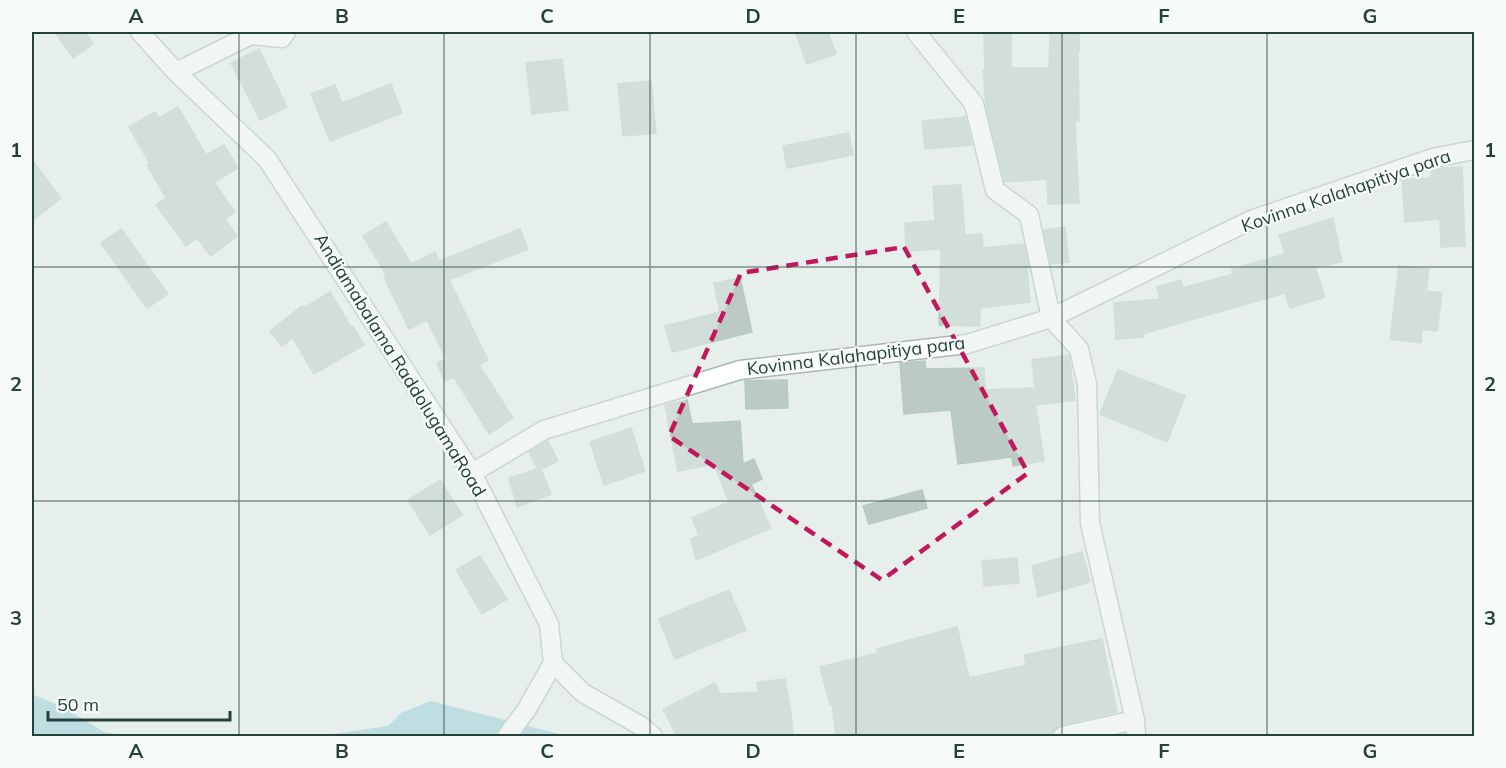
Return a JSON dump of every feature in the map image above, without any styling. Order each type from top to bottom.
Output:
[{"type":"street","name":"Andiamabalama RaddolugamaRoad","points":[[140,32],[176,72],[267,159],[472,473],[549,624],[553,663]]},
{"type":"street","points":[[176,72],[251,35],[282,39],[286,32]]},
{"type":"street","points":[[916,32],[974,104],[995,190],[1029,215],[1051,318],[1079,349],[1087,384],[1090,523],[1136,728],[1064,736]]},
{"type":"street","name":"Kovinna Kalahapitiya para","points":[[472,473],[544,430],[740,370],[967,344],[1051,318],[1251,220],[1433,158],[1474,150]]},
{"type":"street","points":[[507,736],[527,709],[553,663],[583,693],[641,726],[653,736]]},
{"type":"highlighted area","points":[[904,247],[1028,473],[882,580],[669,436],[741,273]]},
{"type":"water","points":[[32,694],[63,707],[104,732],[126,736],[32,736]]},
{"type":"water","points":[[431,701],[567,736],[319,736],[388,726],[401,713]]},
{"type":"building","points":[[55,32],[85,32],[93,44],[73,58]]},
{"type":"building","points":[[795,32],[828,32],[836,54],[807,64]]},
{"type":"building","points":[[984,32],[1011,32],[1011,68],[1049,68],[1050,32],[1079,32],[1079,121],[1075,121],[1079,203],[1048,204],[1047,179],[1005,182],[986,106],[983,71],[985,71]]},
{"type":"building","points":[[259,49],[287,107],[260,120],[231,63]]},
{"type":"building","points":[[562,59],[568,110],[532,114],[526,63]]},
{"type":"building","points":[[651,81],[656,133],[623,136],[618,84]]},
{"type":"building","points":[[391,84],[402,113],[330,141],[311,94],[335,85],[342,103]]},
{"type":"building","points":[[178,107],[206,155],[224,145],[238,168],[214,182],[235,212],[225,219],[237,236],[211,256],[197,238],[186,246],[156,205],[166,198],[129,127],[155,112],[159,118]]},
{"type":"building","points":[[965,117],[972,145],[925,149],[922,121]]},
{"type":"building","points":[[849,133],[853,155],[787,168],[783,146]]},
{"type":"building","points":[[32,160],[61,198],[32,221]]},
{"type":"building","points":[[1462,167],[1465,246],[1441,247],[1440,219],[1405,222],[1402,180],[1431,178],[1431,171]]},
{"type":"building","points":[[961,185],[965,235],[982,234],[983,248],[1024,244],[1029,267],[1027,268],[1030,302],[980,308],[980,326],[939,325],[941,249],[906,251],[905,223],[935,221],[933,186]]},
{"type":"building","points":[[1333,218],[1342,262],[1315,267],[1325,297],[1290,308],[1285,293],[1143,334],[1144,337],[1116,339],[1114,303],[1160,299],[1157,287],[1181,280],[1183,288],[1233,274],[1232,269],[1285,254],[1279,235]]},
{"type":"building","points":[[386,222],[411,264],[435,252],[439,261],[520,229],[528,249],[449,280],[488,360],[479,365],[513,418],[489,434],[454,377],[445,381],[437,363],[446,359],[427,320],[409,329],[384,277],[387,276],[363,236]]},
{"type":"building","points":[[1065,227],[1069,262],[1051,264],[1044,230]]},
{"type":"building","points":[[121,229],[168,294],[147,308],[101,243]]},
{"type":"building","points":[[1399,266],[1429,269],[1426,291],[1442,293],[1437,331],[1422,329],[1421,343],[1390,339]]},
{"type":"building","points":[[740,278],[752,332],[672,352],[665,326],[720,312],[714,283]]},
{"type":"building","points":[[330,292],[364,345],[314,374],[293,338],[282,346],[270,331],[302,306],[304,308]]},
{"type":"building","points":[[1069,355],[1075,400],[1037,405],[1032,360]]},
{"type":"building","points":[[925,361],[926,369],[984,368],[985,390],[1033,388],[1044,461],[1013,466],[1012,457],[958,464],[951,410],[904,414],[900,363]]},
{"type":"building","points":[[1118,370],[1185,396],[1167,442],[1100,414]]},
{"type":"building","points":[[787,380],[788,408],[746,409],[745,381]]},
{"type":"building","points":[[687,400],[692,424],[740,421],[743,464],[754,459],[762,479],[751,484],[771,528],[696,560],[691,539],[699,535],[692,518],[729,502],[714,464],[678,471],[665,405]]},
{"type":"building","points":[[631,428],[645,471],[604,485],[590,442]]},
{"type":"building","points":[[548,441],[558,461],[541,469],[551,494],[517,507],[509,478],[538,469],[529,452]]},
{"type":"building","points":[[440,480],[462,515],[430,535],[408,500]]},
{"type":"building","points":[[922,490],[927,508],[869,524],[863,506]]},
{"type":"building","points":[[1082,552],[1090,582],[1038,597],[1032,566]]},
{"type":"building","points":[[480,556],[507,599],[482,614],[456,570]]},
{"type":"building","points":[[1017,558],[1019,583],[984,586],[982,561]]},
{"type":"building","points":[[729,590],[746,630],[675,659],[659,619]]},
{"type":"building","points":[[957,627],[969,678],[1026,665],[1024,655],[1102,639],[1117,712],[1060,725],[1055,728],[1052,736],[836,736],[832,704],[830,705],[820,667],[878,653],[877,649]]},
{"type":"building","points":[[785,679],[793,736],[677,736],[663,709],[715,683],[720,694],[758,692],[757,682]]}]
